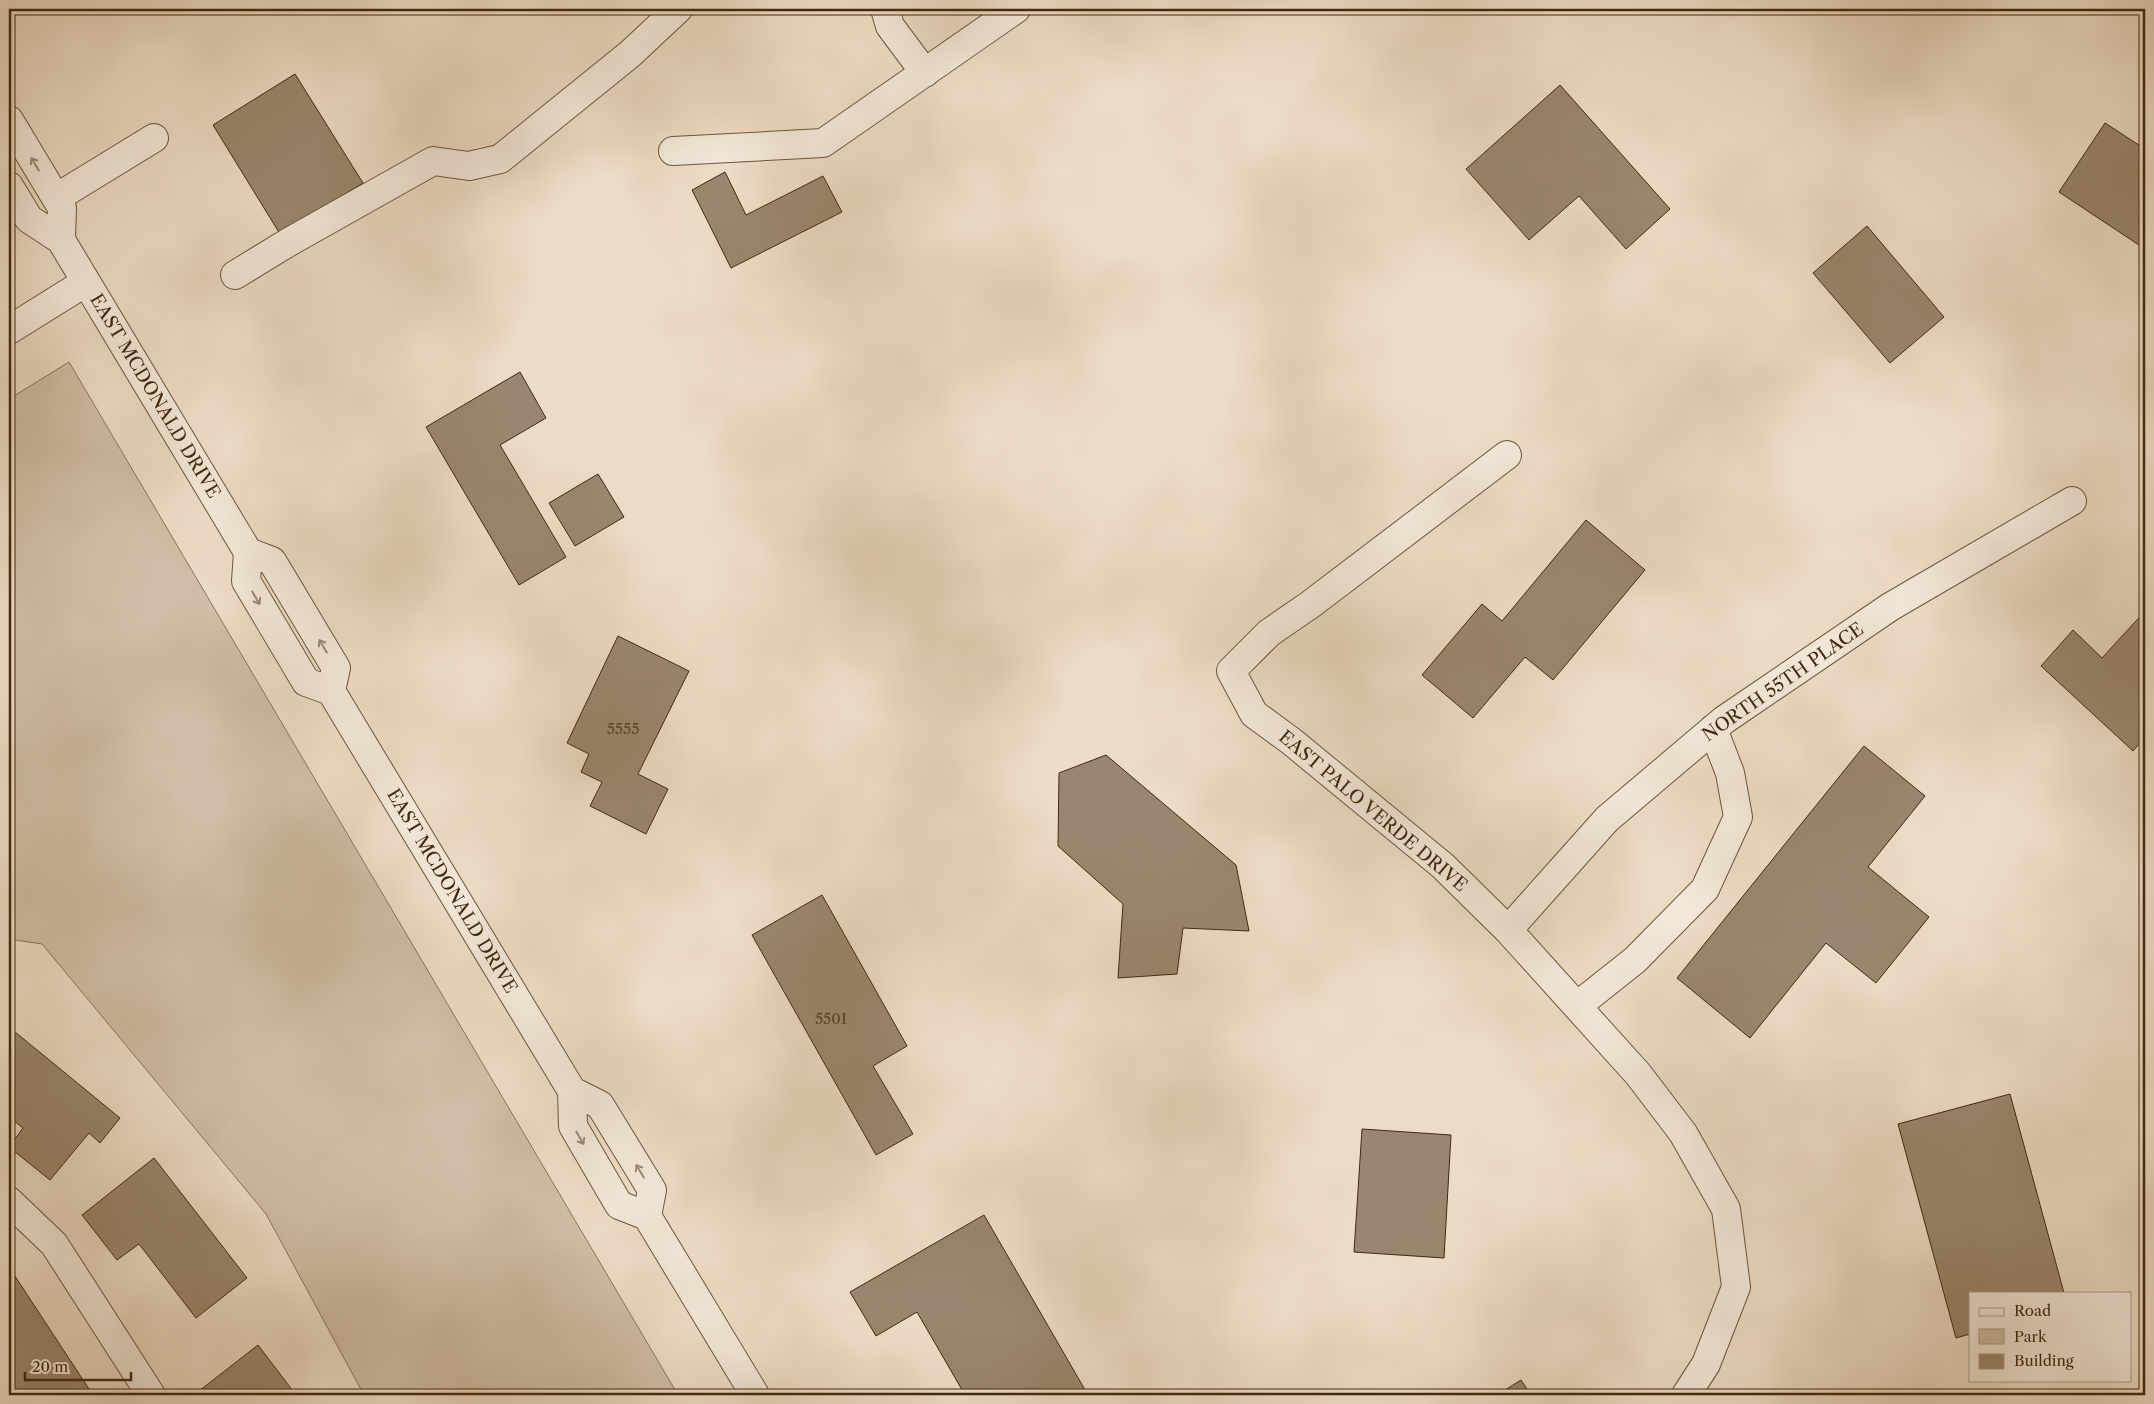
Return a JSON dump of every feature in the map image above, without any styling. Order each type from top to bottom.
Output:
[{"type":"street","points":[[235,275],[289,242],[432,161],[469,166],[500,159],[630,54],[678,9]]},
{"type":"street","points":[[885,9],[890,26],[925,73]]},
{"type":"street","points":[[673,151],[823,143],[1016,9]]},
{"type":"street","points":[[9,120],[62,208],[61,240]]},
{"type":"street","points":[[56,198],[154,138]]},
{"type":"street","name":"EAST MCDONALD DRIVE","points":[[9,186],[29,219],[61,240],[248,552],[246,581],[306,682],[331,691],[572,1091],[573,1126],[619,1204],[647,1216],[754,1395]]},
{"type":"street","points":[[9,330],[86,282]]},
{"type":"street","name":"EAST PALO VERDE DRIVE","points":[[1507,455],[1311,604],[1269,633],[1231,671],[1254,714],[1291,741],[1443,866],[1508,930],[1638,1074],[1683,1133],[1726,1209],[1736,1287],[1706,1364],[1686,1395]]},
{"type":"street","name":"NORTH 55TH PLACE","points":[[1508,930],[1607,820],[1713,729],[1890,607],[2072,501]]},
{"type":"street","points":[[1577,1006],[1635,960],[1705,889],[1738,817],[1730,773],[1713,729]]},
{"type":"street","points":[[9,1201],[54,1244],[151,1395]]},
{"type":"green space","points":[[69,362],[678,1395],[364,1395],[266,1214],[42,944],[9,939],[9,399]]},
{"type":"building","points":[[295,74],[363,183],[280,234],[213,125]]},
{"type":"building","points":[[1560,85],[1670,209],[1626,249],[1579,196],[1529,240],[1466,169]]},
{"type":"building","points":[[2105,123],[2145,149],[2145,249],[2059,192]]},
{"type":"building","points":[[725,172],[746,215],[823,176],[842,212],[731,268],[692,190]]},
{"type":"building","points":[[1867,226],[1944,317],[1890,363],[1813,273]]},
{"type":"building","points":[[520,372],[546,418],[500,445],[566,557],[519,585],[426,427]]},
{"type":"building","points":[[598,474],[624,517],[575,546],[549,503]]},
{"type":"building","points":[[1586,520],[1645,570],[1553,680],[1525,657],[1473,718],[1422,675],[1482,604],[1502,621]]},
{"type":"building","points":[[2145,611],[2145,737],[2133,751],[2041,666],[2073,630],[2102,658]]},
{"type":"building","points":[[618,636],[689,671],[638,774],[668,789],[646,834],[590,806],[602,782],[581,772],[589,754],[567,743]]},
{"type":"building","points":[[1864,746],[1925,796],[1868,867],[1929,917],[1876,983],[1826,943],[1750,1038],[1677,978]]},
{"type":"building","points":[[1106,755],[1236,865],[1249,931],[1183,928],[1177,974],[1118,978],[1123,904],[1058,846],[1059,773]]},
{"type":"building","points":[[822,895],[907,1046],[873,1066],[913,1134],[876,1155],[752,935]]},
{"type":"building","points":[[9,1027],[120,1118],[100,1143],[89,1133],[50,1180],[9,1147],[23,1128],[9,1117]]},
{"type":"building","points":[[2010,1094],[2064,1292],[1969,1292],[1969,1334],[1956,1338],[1898,1124]]},
{"type":"building","points":[[1362,1129],[1451,1135],[1444,1258],[1354,1252]]},
{"type":"building","points":[[154,1158],[247,1278],[196,1318],[139,1244],[117,1260],[82,1215]]},
{"type":"building","points":[[984,1215],[1088,1395],[965,1395],[917,1312],[876,1336],[850,1292]]},
{"type":"building","points":[[9,1267],[89,1389],[79,1395],[9,1395]]},
{"type":"building","points":[[258,1345],[296,1395],[202,1395],[199,1391]]},
{"type":"building","points":[[1521,1380],[1531,1395],[1497,1395]]}]
